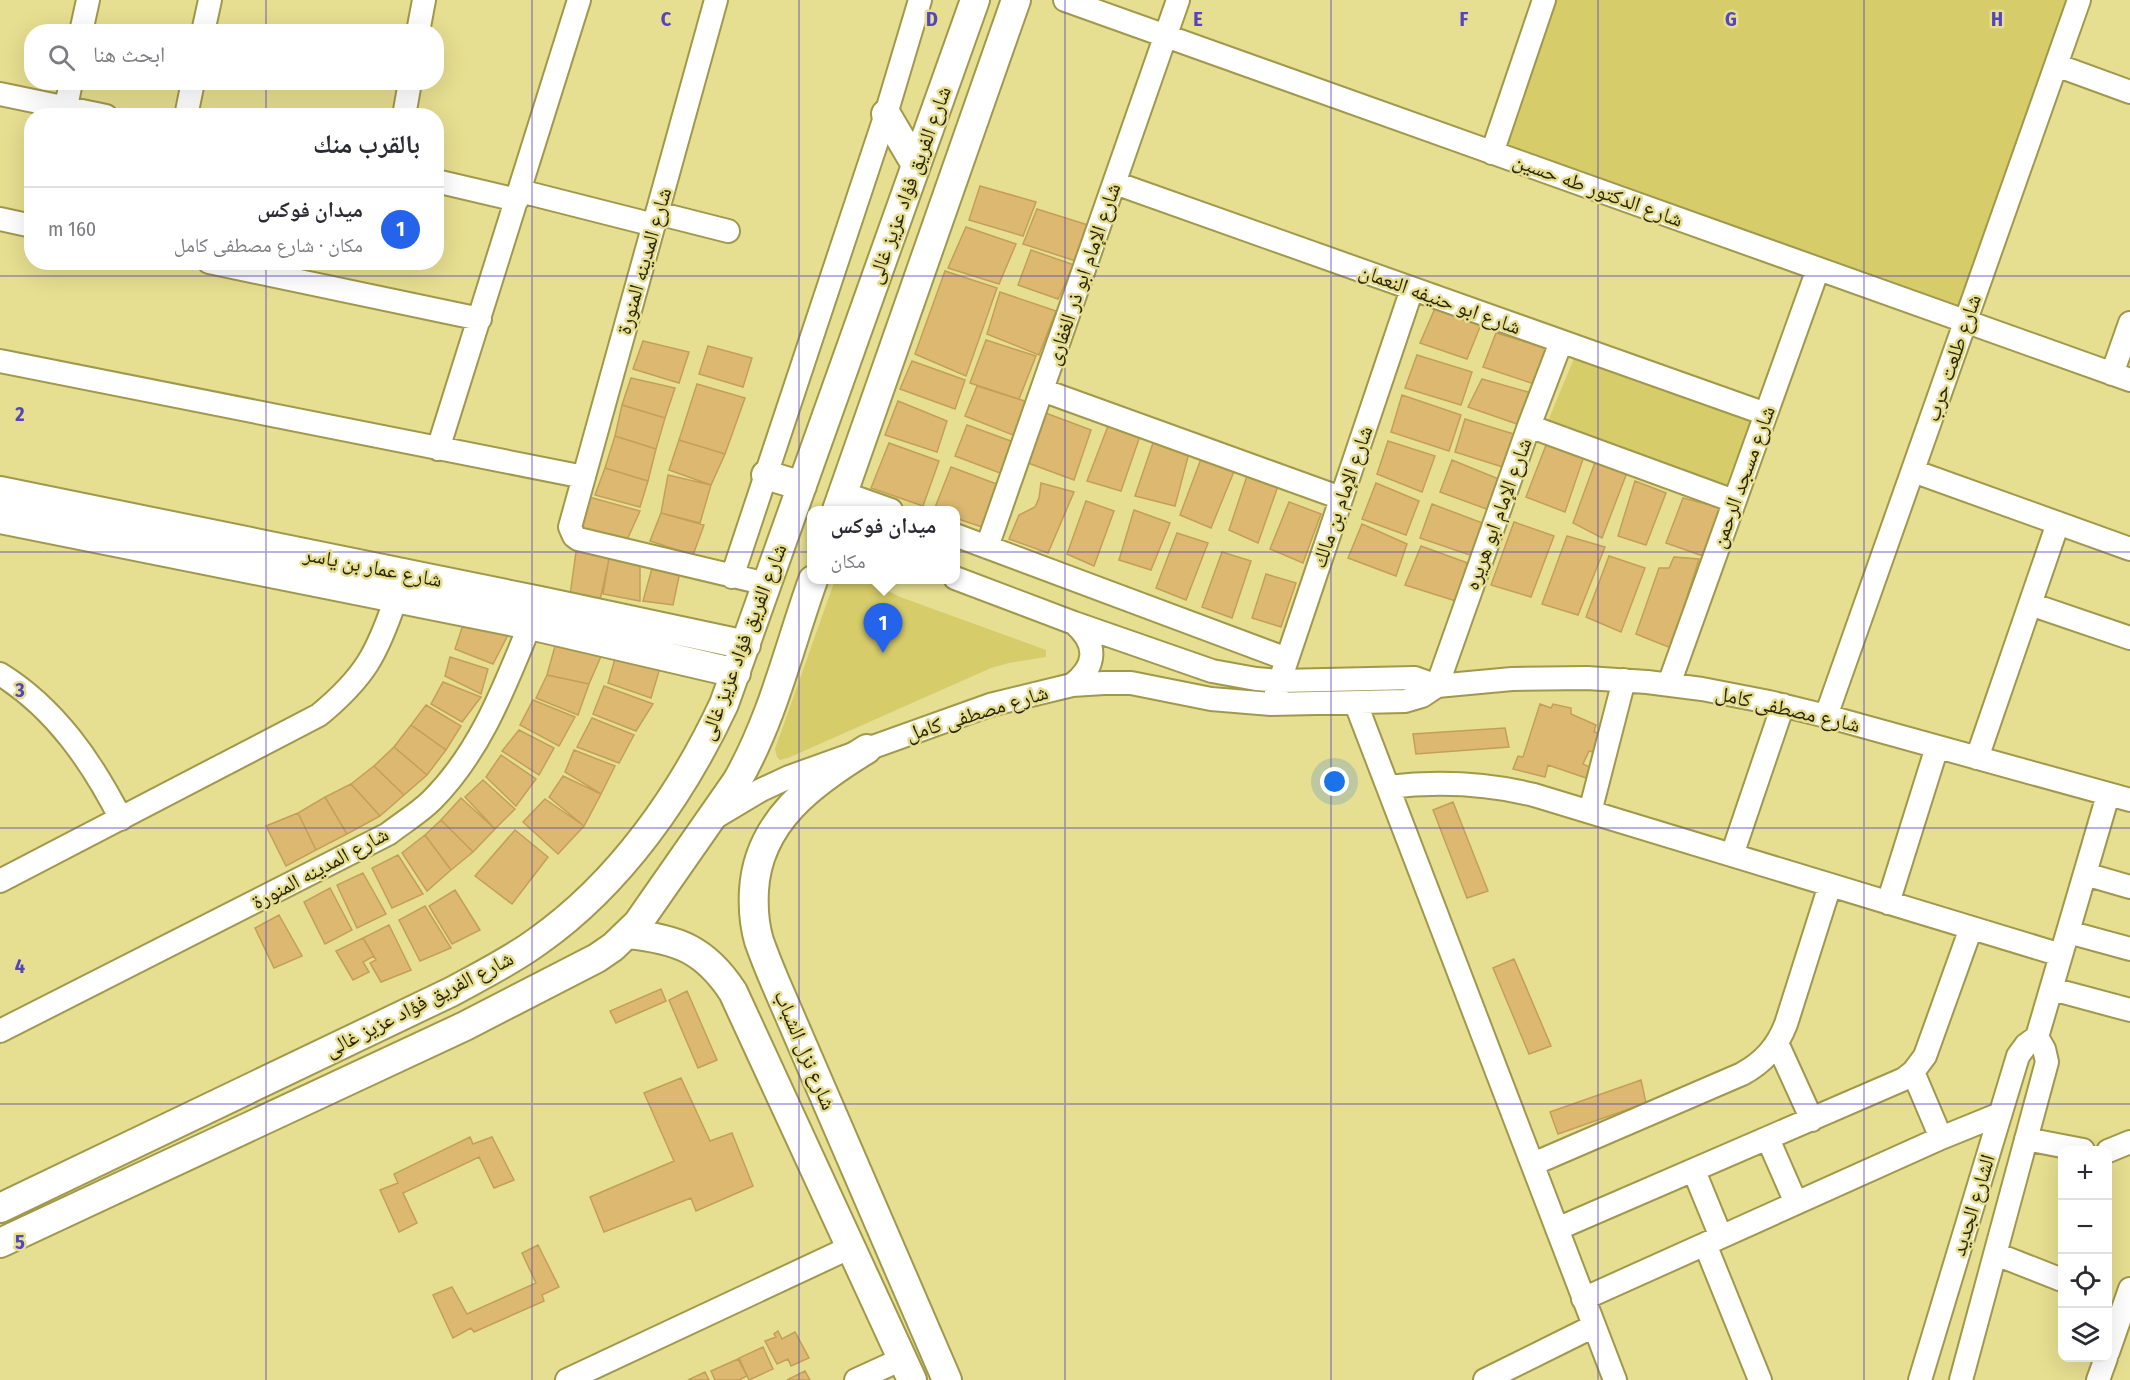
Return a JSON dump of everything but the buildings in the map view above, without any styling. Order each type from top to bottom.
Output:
[{"type":"street","points":[[83,24],[88,0]]},
{"type":"street","points":[[205,24],[210,0]]},
{"type":"street","points":[[420,24],[424,0]]},
{"type":"street","points":[[438,449],[579,0]]},
{"type":"street","name":"شارع المدينه المنورة","points":[[716,0],[571,522],[571,532],[578,539],[732,577]]},
{"type":"street","points":[[767,584],[732,577],[886,114],[920,0]]},
{"type":"street","name":"شارع الفريق فؤاد عزيز غالى","points":[[0,1208],[451,992],[510,960],[555,928],[588,899],[658,819],[695,762],[736,673],[975,0]]},
{"type":"street","name":"شارع الفريق فؤاد عزيز غالى","points":[[840,505],[1016,0]]},
{"type":"street","name":"شارع الدكتور طه حسين","points":[[1065,0],[2121,377]]},
{"type":"street","name":"شارع الإمام ابو ذر الغفارى","points":[[987,547],[1178,0]]},
{"type":"street","points":[[1492,153],[1542,0]]},
{"type":"street","name":"شارع طلعت حرب","points":[[1826,716],[2079,0]]},
{"type":"street","points":[[2056,65],[2130,92]]},
{"type":"street","points":[[66,107],[69,90]]},
{"type":"street","points":[[188,108],[191,90]]},
{"type":"street","points":[[405,108],[409,90]]},
{"type":"street","points":[[0,94],[70,108]]},
{"type":"street","points":[[886,114],[916,165]]},
{"type":"street","points":[[444,182],[728,231]]},
{"type":"street","name":"شارع ابو حنيفه النعمان","points":[[1115,183],[1766,414]]},
{"type":"street","points":[[0,219],[24,224]]},
{"type":"street","name":"شارع مسجد الرحمن","points":[[1669,684],[1818,269]]},
{"type":"street","points":[[247,270],[480,319]]},
{"type":"street","name":"شارع الإمام بن مالك","points":[[1271,704],[1412,289]]},
{"type":"street","points":[[2121,377],[2130,323]]},
{"type":"street","name":"شارع الإمام ابو هريره","points":[[1437,686],[1561,342]]},
{"type":"street","points":[[0,361],[584,477]]},
{"type":"street","points":[[1042,390],[1341,498]]},
{"type":"street","points":[[1529,426],[1734,501]]},
{"type":"street","points":[[1913,471],[2130,549]]},
{"type":"street","points":[[766,475],[802,486]]},
{"type":"street","name":"شارع عمار بن ياسر","points":[[0,491],[535,613],[736,673]]},
{"type":"street","name":"شارع عمار بن ياسر","points":[[0,519],[396,598],[535,613],[746,645]]},
{"type":"street","points":[[1977,758],[2058,523]]},
{"type":"street","points":[[960,537],[1284,670]]},
{"type":"street","name":"شارع مصطفى كامل","points":[[960,580],[1212,671],[1256,679],[1284,670],[1406,678],[1422,680],[1437,686]]},
{"type":"street","name":"شارع الفريق فؤاد عزيز غالى","points":[[0,1243],[465,1026],[597,958],[628,934],[737,781],[762,732],[811,584]]},
{"type":"street","points":[[0,881],[319,715],[347,692],[369,664],[384,633],[396,598]]},
{"type":"street","points":[[2030,604],[2130,638]]},
{"type":"street","name":"شارع المدينه المنورة","points":[[0,1031],[388,834],[431,801],[466,759],[493,712],[535,613]]},
{"type":"street","points":[[1072,685],[1082,678],[1089,667],[1092,655],[1087,637],[1074,623]]},
{"type":"street","points":[[0,674],[44,708],[75,742],[101,780],[121,819]]},
{"type":"street","name":"شارع مصطفى كامل","points":[[708,822],[752,795],[789,777],[867,748],[990,705],[1072,685],[1104,682],[1131,683],[1211,699],[1271,704],[1356,704],[1414,699],[1437,686],[1474,681],[1549,678],[1669,684],[1736,694],[1783,705],[2119,797]]},
{"type":"street","points":[[1590,812],[1624,680]]},
{"type":"street","points":[[1356,704],[1615,1380]]},
{"type":"street","points":[[1732,855],[1783,705]]},
{"type":"street","points":[[1888,903],[1936,747]]},
{"type":"street","name":"شارع نزل الشباب","points":[[867,748],[798,798],[771,830],[758,865],[754,902],[759,940],[765,957],[948,1380]]},
{"type":"street","points":[[1388,787],[1437,783],[1486,785],[1534,795],[2061,956]]},
{"type":"street","name":"الشارع الجديد","points":[[1920,1380],[2018,1056],[2026,1045],[2037,1037],[2085,874],[2119,797]]},
{"type":"street","points":[[2085,874],[2130,887]]},
{"type":"street","points":[[1533,1164],[1742,1074],[1762,1061],[1777,1043],[1786,1024],[1830,885]]},
{"type":"street","points":[[1557,1229],[1895,1084],[1912,1072],[1925,1056],[1971,928]]},
{"type":"street","points":[[2068,932],[2130,949]]},
{"type":"street","name":"شارع نزل الشباب","points":[[628,934],[675,941],[709,961],[723,975],[733,992],[907,1369]]},
{"type":"street","points":[[2052,989],[2130,1010]]},
{"type":"street","points":[[451,992],[448,998],[450,1012],[459,1023],[465,1026]]},
{"type":"street","name":"الشارع الجديد","points":[[1961,1380],[2047,1062],[2044,1049],[2037,1037]]},
{"type":"street","points":[[348,1042],[355,1045],[362,1058],[357,1077]]},
{"type":"street","points":[[1777,1043],[1812,1120]]},
{"type":"street","points":[[1912,1072],[1941,1138]]},
{"type":"street","points":[[1584,1299],[1941,1138],[2000,1114]]},
{"type":"street","points":[[1768,1139],[1796,1203]]},
{"type":"street","points":[[2026,1139],[2062,1146]]},
{"type":"street","points":[[1694,1171],[1713,1240],[1760,1380]]},
{"type":"street","points":[[825,1189],[858,1173]]},
{"type":"street","points":[[567,1380],[592,1375],[851,1247]]},
{"type":"street","points":[[1996,1254],[2058,1278]]},
{"type":"street","points":[[2112,1335],[2121,1298]]},
{"type":"street","points":[[1485,1380],[1594,1326]]},
{"type":"street","points":[[2098,1380],[2105,1362]]},
{"type":"street","points":[[856,1380],[907,1369]]},
{"type":"shaded area","points":[[1545,0],[2079,0],[1965,322],[1492,153]]},
{"type":"shaded area","points":[[1577,351],[1753,414],[1724,491],[1546,426]]},
{"type":"shaded area","points":[[834,584],[874,584],[900,597],[1046,650],[1046,657],[991,668],[788,758],[780,760],[775,749]]},
{"type":"place","name":"ميدان فوكس","points":[[883,653]]}]
